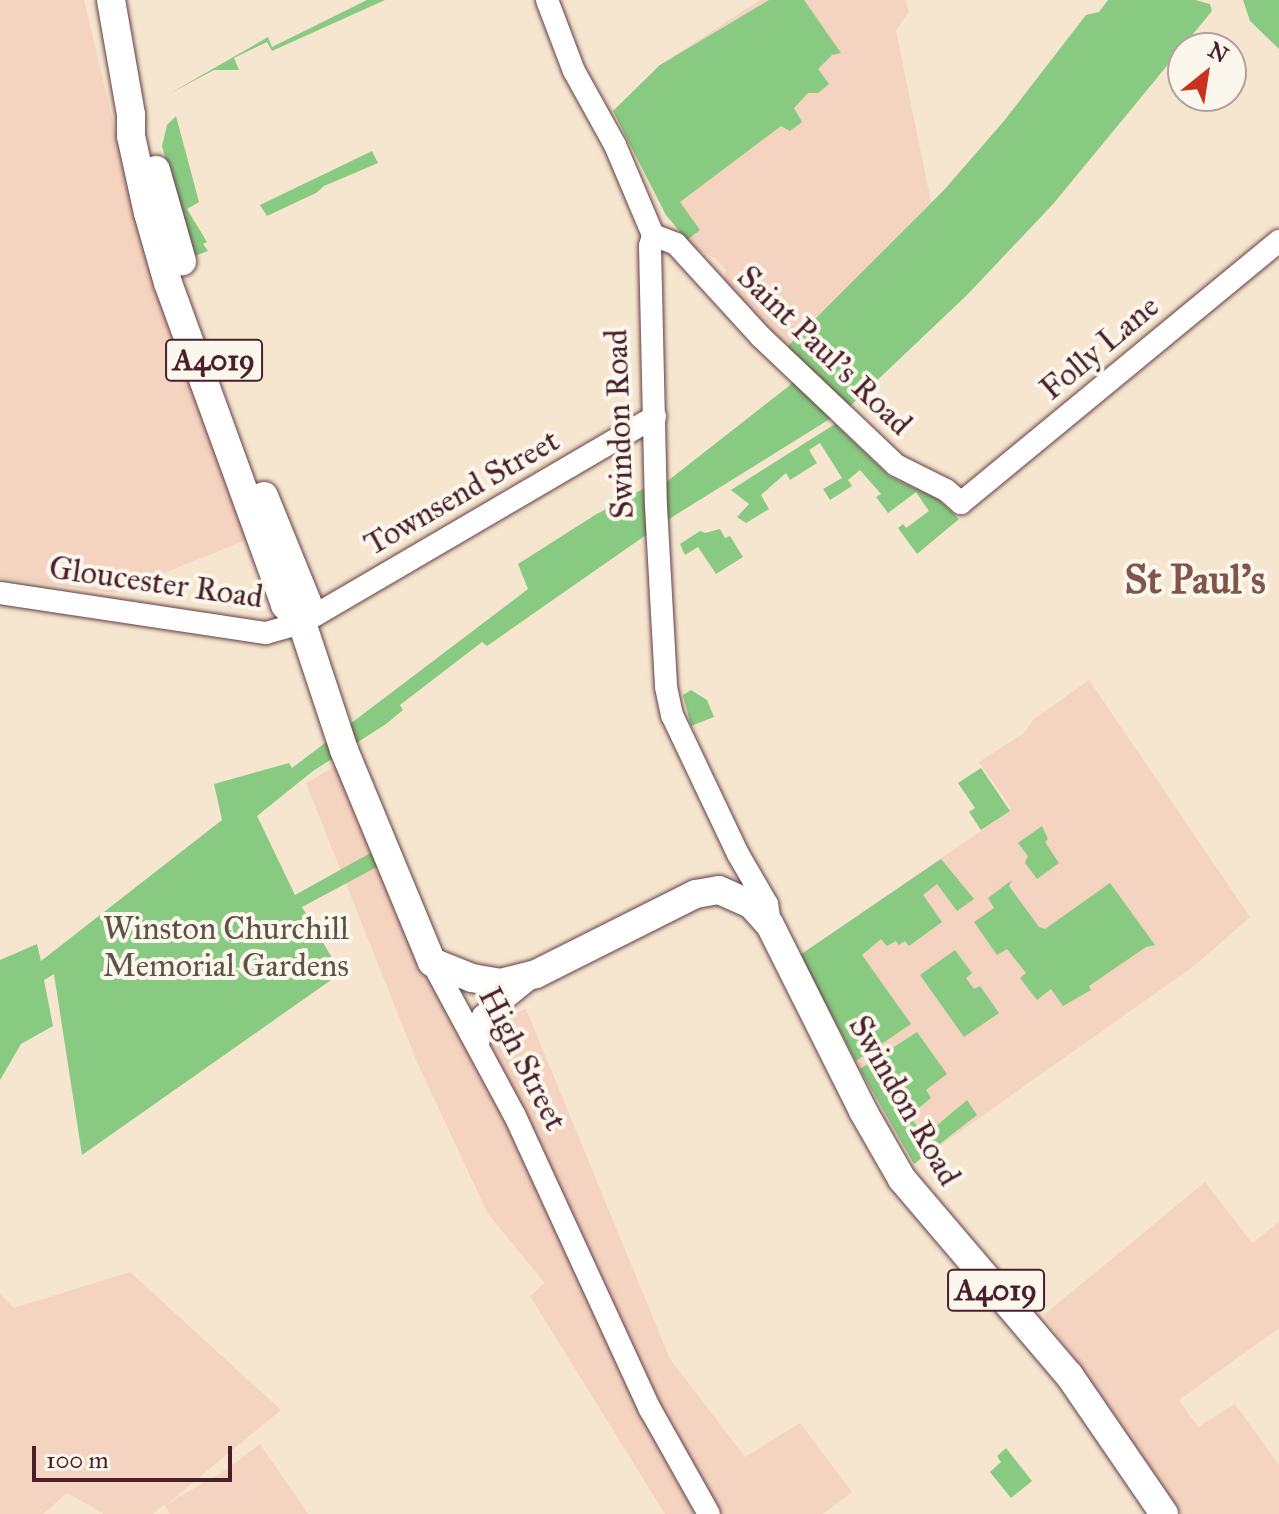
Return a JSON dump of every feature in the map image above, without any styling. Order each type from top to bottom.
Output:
[{"type":"highway","name":"A4019","points":[[111,0],[131,115],[146,135],[224,390],[307,602],[302,623]]},
{"type":"highway","name":"High Street","points":[[302,623],[344,750],[432,962]]},
{"type":"highway","points":[[432,962],[472,978],[500,983],[536,974],[696,894],[732,889]]},
{"type":"highway","name":"Swindon Road","points":[[732,889],[758,910],[774,932],[863,1111],[902,1179],[1069,1375],[1164,1514]]},
{"type":"street","name":"Swindon Road","points":[[547,0],[574,71],[615,145],[653,235],[650,246],[666,687],[672,715],[732,889]]},
{"type":"street","name":"Saint Paul's Road","points":[[653,235],[676,244],[760,336],[896,465],[946,490],[961,503]]},
{"type":"street","name":"Folly Lane","points":[[961,503],[1279,241]]},
{"type":"street","name":"Townsend Street","points":[[302,623],[655,417]]},
{"type":"street","name":"Gloucester Road","points":[[0,593],[266,633],[302,623]]},
{"type":"street","name":"High Street","points":[[432,962],[515,1116],[643,1396],[709,1514]]},
{"type":"street","points":[[478,1044],[483,1016],[536,974]]},
{"type":"shaded area","points":[[0,0],[84,0],[114,126],[254,537],[114,593],[0,578]]},
{"type":"shaded area","points":[[760,0],[905,0],[909,11],[896,31],[931,202],[788,346],[723,282],[726,270],[715,258],[691,246],[666,215],[613,111],[660,65]]},
{"type":"shaded area","points":[[1089,680],[1250,917],[1194,966],[914,1164],[888,1123],[800,955],[1010,811],[1011,808],[979,762],[1024,733],[1033,720]]},
{"type":"shaded area","points":[[344,761],[473,1029],[526,1009],[670,1359],[745,1457],[800,1423],[852,1492],[823,1514],[665,1514],[530,1296],[545,1283],[488,1214],[417,1062],[306,783]]},
{"type":"shaded area","points":[[1205,1182],[1252,1243],[1279,1222],[1279,1328],[1179,1400],[1198,1427],[1235,1404],[1279,1465],[1279,1514],[1182,1514],[1044,1315]]},
{"type":"shaded area","points":[[130,1272],[281,1410],[167,1504],[227,1469],[260,1444],[308,1514],[170,1514],[164,1505],[153,1514],[104,1514],[67,1493],[43,1514],[0,1514],[0,1294],[14,1308]]},
{"type":"green space","points":[[367,0],[385,0],[272,51],[267,42],[234,58],[239,70],[214,70],[169,94],[268,37],[272,47]]},
{"type":"green space","points":[[769,0],[804,0],[841,53],[832,55],[818,69],[829,84],[818,93],[808,93],[794,108],[802,122],[790,131],[781,126],[680,202],[700,230],[687,240],[666,215],[613,111],[660,65]]},
{"type":"green space","name":"Winston Churchill Memorial Gardens","points":[[1108,0],[1195,0],[1210,4],[1212,11],[1195,32],[1167,32],[1167,66],[1054,203],[967,295],[849,407],[669,519],[487,646],[482,642],[400,705],[403,710],[386,724],[313,771],[257,816],[295,895],[383,846],[388,861],[302,907],[341,973],[82,1155],[54,974],[44,980],[53,1026],[21,1044],[0,1080],[0,960],[37,944],[41,961],[222,820],[214,784],[289,763],[292,768],[528,589],[518,564],[595,515],[643,489],[665,483],[789,386],[799,375],[781,357],[791,351],[788,346],[944,190],[1004,121],[1086,15],[1099,12]]},
{"type":"green space","points":[[1243,0],[1279,0],[1279,49],[1250,21]]},
{"type":"green space","points":[[176,116],[199,202],[187,209],[207,242],[203,244],[208,251],[192,257],[162,146],[167,125]]},
{"type":"green space","points":[[372,151],[378,163],[324,186],[316,193],[267,216],[260,205]]},
{"type":"green space","points":[[835,424],[889,476],[938,499],[959,519],[917,554],[898,528],[903,524],[906,528],[929,511],[916,492],[888,513],[876,497],[881,494],[860,470],[848,480],[852,486],[830,500],[823,489],[842,478],[820,443],[809,450],[817,463],[790,480],[786,473],[761,495],[769,509],[746,523],[737,517],[749,504],[731,490]]},
{"type":"green space","points":[[720,529],[725,538],[730,536],[743,557],[716,574],[698,547],[685,555],[680,544],[700,531],[705,533]]},
{"type":"green space","points":[[691,690],[707,700],[714,717],[691,726],[683,695]]},
{"type":"green space","points":[[981,768],[1010,811],[981,830],[969,812],[975,808],[958,783]]},
{"type":"green space","points":[[1042,826],[1048,839],[1045,842],[1059,863],[1037,879],[1025,863],[1028,856],[1018,843]]},
{"type":"green space","points":[[941,859],[974,899],[957,911],[937,884],[923,895],[942,922],[909,946],[905,941],[899,945],[896,941],[887,946],[881,939],[862,955],[911,1024],[856,1061],[800,955]]},
{"type":"green space","points":[[1012,880],[1009,886],[1039,927],[1045,929],[1110,883],[1155,945],[1146,947],[1089,986],[1091,990],[1063,1006],[1051,989],[1037,1000],[1020,978],[1026,973],[1007,949],[997,955],[974,922],[994,908],[988,898]]},
{"type":"green space","points":[[955,950],[972,973],[966,978],[974,989],[980,986],[999,1013],[964,1037],[920,975]]},
{"type":"green space","points":[[917,1032],[947,1074],[926,1090],[931,1098],[909,1116],[922,1132],[932,1125],[935,1127],[967,1100],[977,1115],[914,1164],[860,1069]]},
{"type":"green space","points":[[1006,1448],[1032,1481],[1011,1498],[990,1472],[1001,1462],[997,1456]]},
{"type":"district","name":"St Paul’s","points":[[1195,580]]}]
